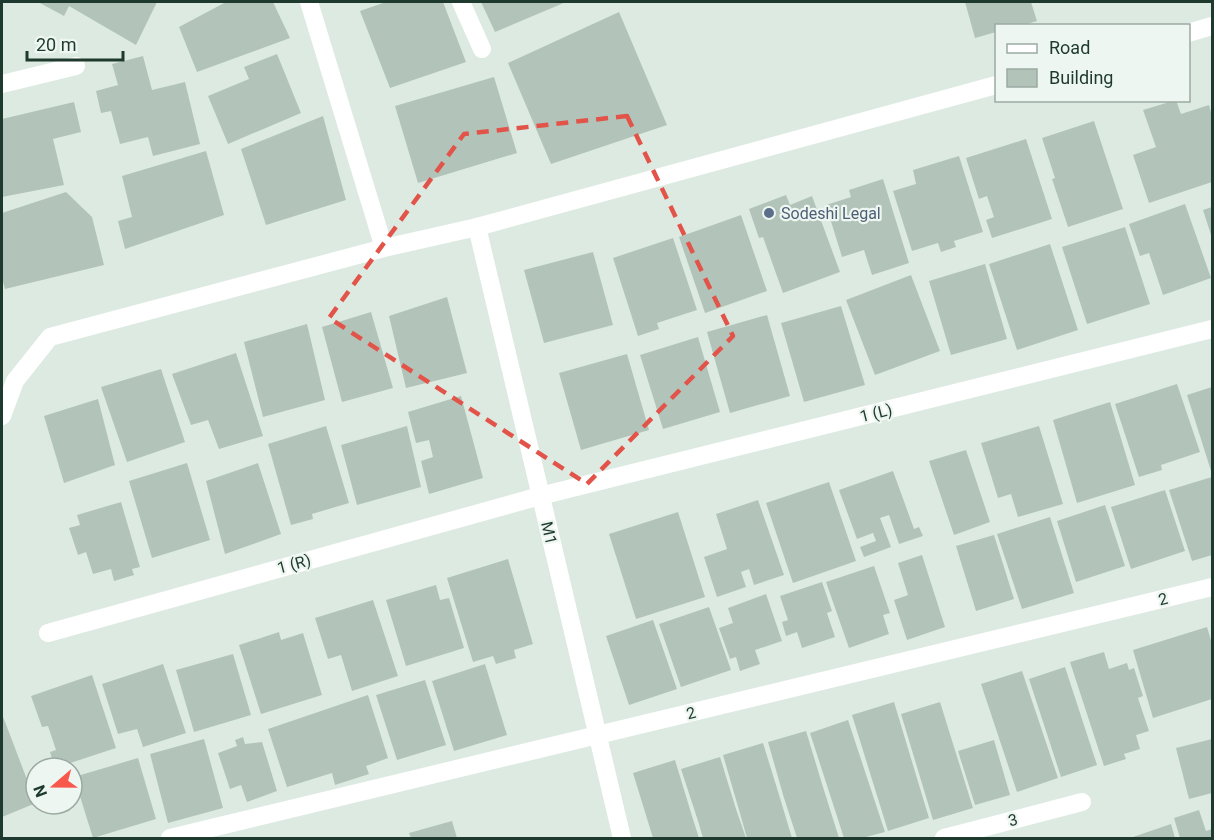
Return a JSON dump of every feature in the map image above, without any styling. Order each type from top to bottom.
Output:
[{"type":"street","points":[[309,2],[384,248]]},
{"type":"street","points":[[461,2],[482,49]]},
{"type":"street","points":[[1190,32],[1212,26]]},
{"type":"street","points":[[2,84],[76,66]]},
{"type":"street","points":[[2,416],[8,376],[50,337],[384,248],[477,227],[995,85]]},
{"type":"street","name":"M1","points":[[477,227],[622,838]]},
{"type":"street","name":"1 (L)","points":[[540,496],[1212,329]]},
{"type":"street","name":"1 (R)","points":[[48,633],[540,496]]},
{"type":"street","name":"2","points":[[170,838],[1212,587]]},
{"type":"street","name":"3","points":[[944,838],[1082,802]]},
{"type":"highlighted area","points":[[627,116],[733,336],[587,484],[329,318],[464,134]]},
{"type":"building","points":[[38,2],[157,2],[136,45],[69,6],[64,16]]},
{"type":"building","points":[[226,2],[273,2],[290,38],[197,72],[179,27]]},
{"type":"building","points":[[386,2],[443,2],[466,62],[390,88],[360,11]]},
{"type":"building","points":[[481,2],[566,2],[495,32]]},
{"type":"building","points":[[965,2],[1031,2],[1037,21],[1027,24],[995,24],[995,32],[975,38]]},
{"type":"building","points":[[619,12],[667,125],[551,164],[508,63]]},
{"type":"building","points":[[277,54],[301,113],[228,144],[208,96],[249,79],[244,67]]},
{"type":"building","points":[[143,56],[152,90],[185,82],[200,144],[153,156],[148,137],[120,144],[111,111],[101,113],[96,91],[118,85],[112,64]]},
{"type":"building","points":[[494,77],[517,153],[418,183],[395,106]]},
{"type":"building","points":[[74,102],[81,132],[53,139],[64,185],[2,197],[2,119]]},
{"type":"building","points":[[1177,102],[1181,114],[1209,105],[1212,116],[1212,182],[1149,203],[1133,155],[1156,147],[1143,110]]},
{"type":"building","points":[[323,116],[346,200],[266,225],[241,149]]},
{"type":"building","points":[[1094,121],[1123,209],[1068,227],[1052,179],[1055,178],[1042,138]]},
{"type":"building","points":[[1026,139],[1052,219],[992,238],[986,220],[994,217],[987,196],[979,199],[966,158]]},
{"type":"building","points":[[206,151],[224,215],[125,249],[118,221],[132,217],[122,176]]},
{"type":"building","points":[[959,156],[983,232],[954,241],[956,247],[941,252],[938,243],[912,251],[893,191],[916,184],[913,170]]},
{"type":"building","points":[[883,179],[909,263],[872,275],[864,250],[842,257],[826,205],[851,197],[849,190]]},
{"type":"building","points":[[66,192],[92,217],[104,265],[5,289],[2,278],[2,213]]},
{"type":"building","points":[[786,195],[790,205],[812,196],[840,272],[783,293],[763,237],[759,238],[749,209]]},
{"type":"building","points":[[1185,204],[1211,278],[1163,295],[1149,253],[1140,256],[1129,224]]},
{"type":"building","points":[[1212,207],[1212,238],[1203,210]]},
{"type":"building","points":[[741,215],[767,291],[705,313],[679,237]]},
{"type":"building","points":[[1125,227],[1150,304],[1087,324],[1062,247]]},
{"type":"building","points":[[673,238],[697,310],[657,323],[659,329],[638,336],[613,258]]},
{"type":"building","points":[[1050,244],[1078,330],[1017,350],[989,264]]},
{"type":"building","points":[[593,252],[613,325],[544,343],[524,270]]},
{"type":"building","points":[[985,264],[1007,339],[951,355],[929,281]]},
{"type":"building","points":[[911,275],[940,351],[875,375],[846,300]]},
{"type":"building","points":[[447,297],[467,373],[406,388],[389,316]]},
{"type":"building","points":[[841,306],[865,385],[804,402],[781,323]]},
{"type":"building","points":[[371,312],[393,388],[342,402],[322,327]]},
{"type":"building","points":[[767,315],[790,396],[730,413],[707,332]]},
{"type":"building","points":[[307,324],[325,400],[263,417],[244,342]]},
{"type":"building","points":[[698,337],[720,412],[663,429],[640,355]]},
{"type":"building","points":[[236,353],[263,436],[219,449],[208,420],[191,425],[172,374]]},
{"type":"building","points":[[627,354],[649,430],[581,450],[559,373]]},
{"type":"building","points":[[161,369],[185,442],[127,462],[101,387]]},
{"type":"building","points":[[1177,384],[1200,452],[1161,465],[1162,470],[1139,477],[1115,404]]},
{"type":"building","points":[[1212,387],[1212,474],[1187,395]]},
{"type":"building","points":[[461,396],[483,478],[429,494],[421,461],[433,457],[429,440],[416,443],[408,412]]},
{"type":"building","points":[[98,399],[115,465],[64,483],[44,416]]},
{"type":"building","points":[[1110,402],[1135,485],[1077,503],[1053,420]]},
{"type":"building","points":[[326,426],[349,503],[312,514],[313,519],[291,525],[268,444]]},
{"type":"building","points":[[407,426],[421,487],[357,505],[341,445]]},
{"type":"building","points":[[1039,426],[1063,504],[1018,517],[1011,494],[998,498],[981,443]]},
{"type":"building","points":[[966,450],[990,522],[954,535],[929,461]]},
{"type":"building","points":[[187,463],[210,540],[152,558],[129,481]]},
{"type":"building","points":[[258,463],[281,534],[225,554],[206,481]]},
{"type":"building","points":[[893,471],[914,529],[919,527],[923,536],[899,544],[889,515],[880,518],[891,547],[864,557],[860,547],[876,541],[873,533],[857,539],[839,490]]},
{"type":"building","points":[[1212,477],[1212,555],[1192,561],[1169,490]]},
{"type":"building","points":[[829,482],[856,561],[793,583],[766,503]]},
{"type":"building","points":[[1165,490],[1185,551],[1131,569],[1111,507]]},
{"type":"building","points":[[758,500],[784,575],[754,585],[749,569],[741,572],[746,587],[717,597],[704,557],[727,549],[716,514]]},
{"type":"building","points":[[121,502],[140,567],[132,569],[134,575],[114,581],[111,569],[93,574],[86,552],[78,555],[69,528],[80,525],[77,515]]},
{"type":"building","points":[[1105,505],[1125,566],[1076,582],[1057,521]]},
{"type":"building","points":[[678,512],[705,597],[636,619],[609,534]]},
{"type":"building","points":[[1050,517],[1074,593],[1022,609],[997,534]]},
{"type":"building","points":[[994,535],[1014,599],[976,611],[956,546]]},
{"type":"building","points":[[922,555],[945,627],[907,640],[894,600],[908,595],[898,563]]},
{"type":"building","points":[[508,559],[533,644],[514,650],[516,658],[496,664],[493,656],[473,662],[447,578]]},
{"type":"building","points":[[874,566],[890,613],[883,615],[889,634],[849,648],[826,582]]},
{"type":"building","points":[[822,582],[832,611],[827,613],[835,637],[802,648],[797,632],[786,636],[782,622],[788,620],[780,596]]},
{"type":"building","points":[[436,585],[440,600],[449,598],[464,648],[406,666],[386,600]]},
{"type":"building","points":[[766,594],[782,641],[755,650],[760,664],[740,671],[736,657],[730,659],[719,628],[733,623],[728,608]]},
{"type":"building","points":[[373,600],[398,676],[352,691],[341,655],[328,659],[315,618]]},
{"type":"building","points":[[709,607],[731,670],[681,687],[659,624]]},
{"type":"building","points":[[653,620],[677,689],[629,705],[606,636]]},
{"type":"building","points":[[1207,627],[1212,644],[1212,699],[1153,718],[1133,650]]},
{"type":"building","points":[[279,632],[281,640],[303,633],[322,695],[261,714],[239,645]]},
{"type":"building","points":[[1104,652],[1109,669],[1127,663],[1129,670],[1134,668],[1143,696],[1138,698],[1149,731],[1136,735],[1140,749],[1124,754],[1126,759],[1104,766],[1070,662]]},
{"type":"building","points":[[233,654],[251,715],[194,732],[176,670]]},
{"type":"building","points":[[163,664],[186,733],[143,747],[137,729],[118,734],[102,684]]},
{"type":"building","points":[[485,664],[507,735],[454,751],[432,681]]},
{"type":"building","points":[[1065,667],[1097,765],[1061,777],[1029,679]]},
{"type":"building","points":[[1022,671],[1058,778],[1017,792],[981,684]]},
{"type":"building","points":[[92,675],[116,748],[84,758],[84,756],[51,756],[50,752],[56,750],[48,726],[42,727],[31,696]]},
{"type":"building","points":[[425,680],[446,745],[397,760],[376,695]]},
{"type":"building","points":[[368,695],[388,758],[366,766],[369,774],[335,785],[332,773],[287,787],[268,729]]},
{"type":"building","points":[[894,702],[929,818],[888,831],[852,715]]},
{"type":"building","points":[[940,702],[973,808],[933,820],[901,714]]},
{"type":"building","points":[[2,714],[24,772],[24,808],[2,817]]},
{"type":"building","points":[[848,720],[885,832],[862,838],[844,838],[810,733]]},
{"type":"building","points":[[806,731],[839,838],[797,838],[784,798],[768,742]]},
{"type":"building","points":[[243,737],[245,744],[262,742],[277,791],[247,802],[241,785],[230,789],[218,753],[237,746],[235,740]]},
{"type":"building","points":[[204,739],[223,808],[168,823],[150,754]]},
{"type":"building","points":[[1212,739],[1212,793],[1189,799],[1176,748]]},
{"type":"building","points":[[994,740],[1010,795],[975,805],[958,751]]},
{"type":"building","points":[[763,743],[792,838],[747,838],[723,755]]},
{"type":"building","points":[[720,757],[746,838],[703,838],[681,769]]},
{"type":"building","points":[[138,758],[156,819],[93,838],[84,809],[84,774]]},
{"type":"building","points":[[675,760],[699,838],[653,838],[633,773]]},
{"type":"building","points":[[1199,810],[1206,831],[1212,829],[1212,838],[1180,838],[1174,818]]},
{"type":"building","points":[[452,821],[457,838],[411,838],[409,833]]},
{"type":"building","points":[[1171,824],[1175,838],[1130,838]]},
{"type":"place","name":"Sodeshi Legal","points":[[769,213]]}]
